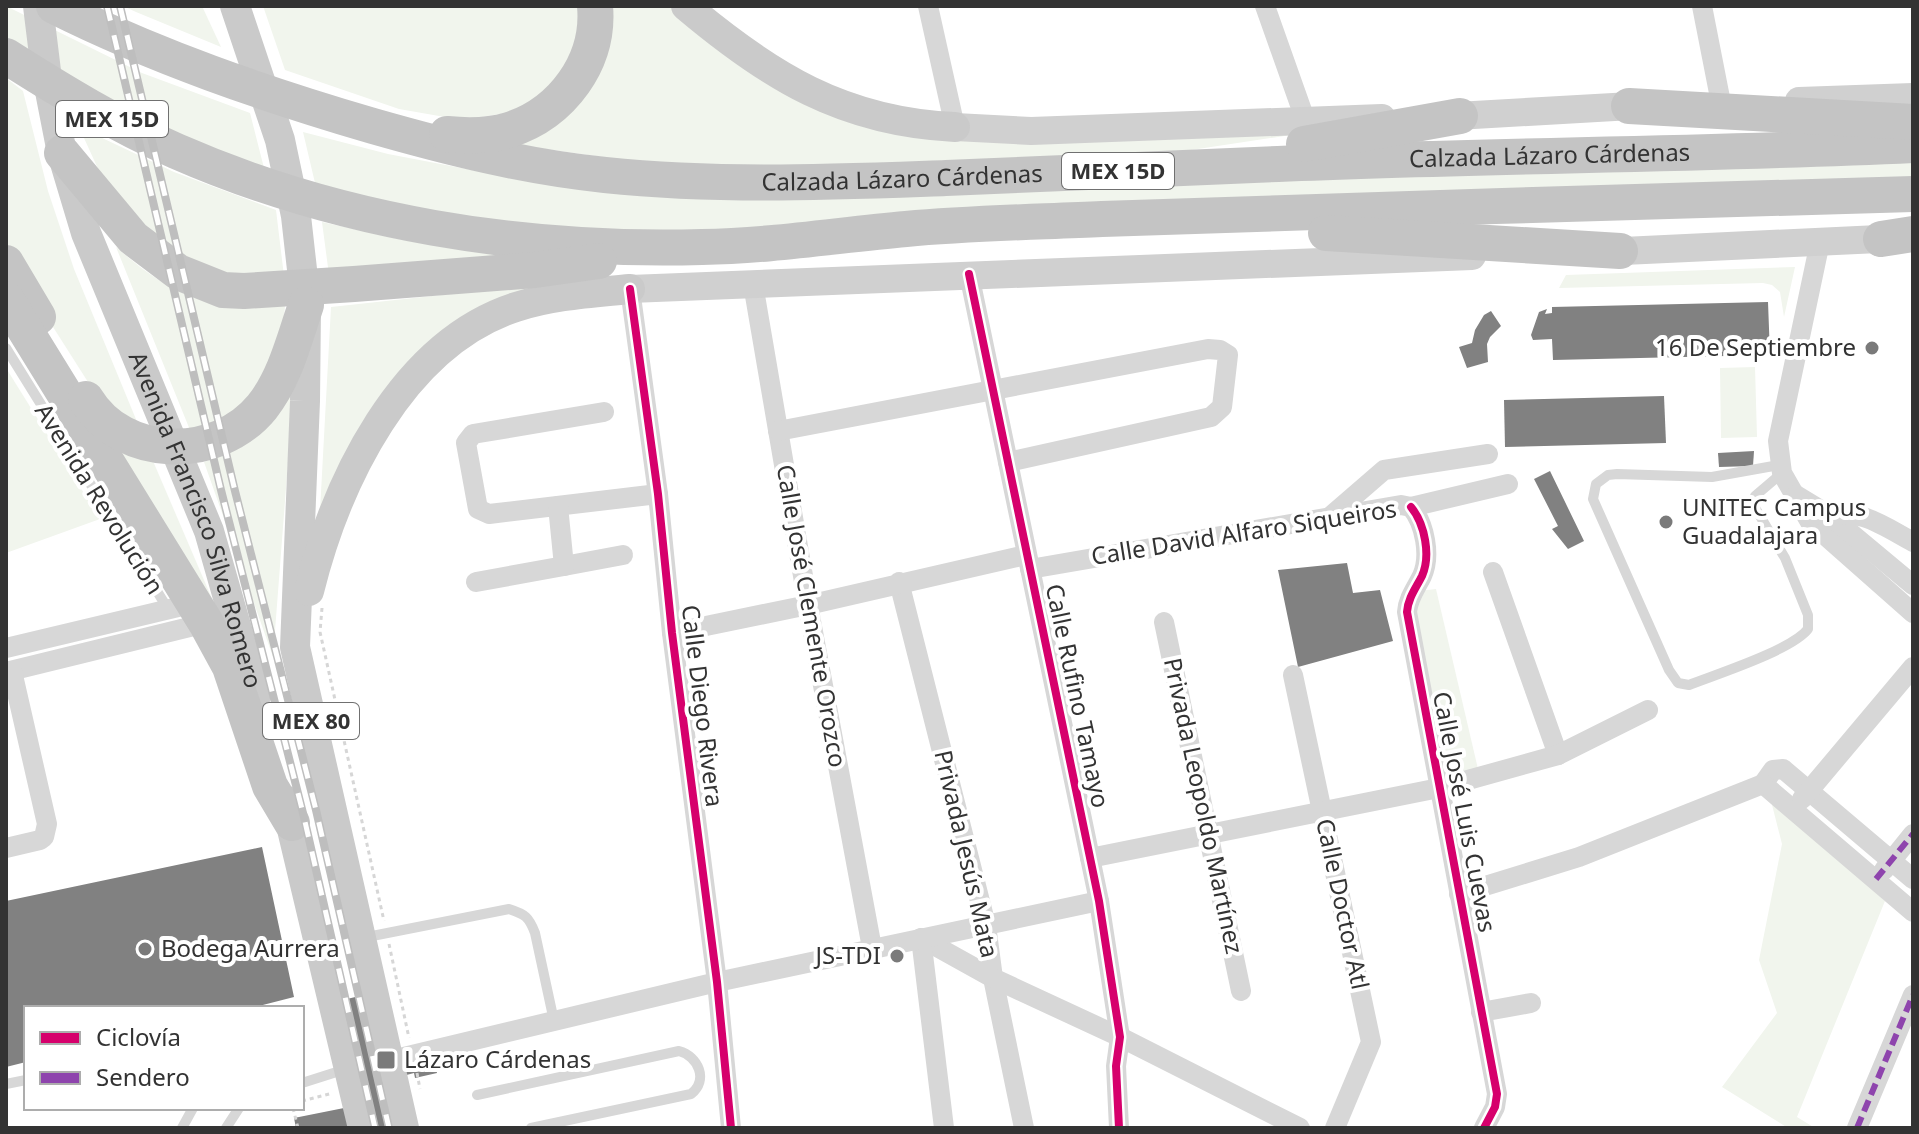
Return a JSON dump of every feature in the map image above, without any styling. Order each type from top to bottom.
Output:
[{"type":"highway","name":"Calzada Lázaro Cárdenas","points":[[54,6],[103,30],[188,64],[387,130],[515,163],[604,175],[708,183],[820,183],[1381,160],[1746,153],[1913,145]]},
{"type":"highway","points":[[387,130],[480,135],[508,130],[533,119],[548,110],[579,77],[596,25],[595,6]]},
{"type":"highway","name":"Calzada Lázaro Cárdenas","points":[[6,56],[129,129],[224,170],[348,210],[478,235],[578,245],[703,247],[914,228],[1101,219],[1913,194]]},
{"type":"highway","points":[[1629,106],[1913,122]]},
{"type":"highway","points":[[1170,169],[1460,116]]},
{"type":"highway","points":[[62,153],[133,238],[178,272],[223,290],[535,270],[703,247]]},
{"type":"highway","points":[[1101,219],[1620,251]]},
{"type":"highway","points":[[6,263],[96,415],[118,433],[144,444],[170,447],[202,443],[231,432],[250,420],[278,383],[306,305]]},
{"type":"highway","points":[[6,299],[190,612],[230,667],[270,786],[292,823]]},
{"type":"main road","name":"MEX 80","points":[[38,6],[46,71],[62,153]]},
{"type":"main road","name":"MEX 80","points":[[235,6],[280,140],[296,216],[306,305],[295,647],[373,936],[400,1058],[404,1128]]},
{"type":"main road","points":[[686,6],[763,67],[816,96],[867,113],[918,125],[955,127]]},
{"type":"main road","name":"Calzada Lázaro Cárdenas","points":[[955,127],[1031,131],[1913,97]]},
{"type":"main road","name":"Avenida Francisco Silva Romero","points":[[62,153],[86,233],[209,531],[292,823],[346,1079],[363,1128]]},
{"type":"main road","points":[[295,647],[330,517],[346,481],[399,395],[436,353],[466,330],[513,307],[553,296],[630,289],[969,274],[1620,251],[1902,237]]},
{"type":"street","points":[[928,6],[955,127]]},
{"type":"street","points":[[1265,6],[1305,119]]},
{"type":"street","points":[[1702,6],[1721,103]]},
{"type":"street","points":[[1820,242],[1778,441],[1781,469],[1810,522],[1913,613]]},
{"type":"street","name":"Calle Rufino Tamayo","points":[[969,274],[1099,901],[1120,1037],[1116,1066],[1119,1128]]},
{"type":"street","name":"Calle José Clemente Orozco","points":[[753,284],[808,605],[872,948]]},
{"type":"street","name":"Calle Diego Rivera","points":[[630,289],[717,982],[731,1128]]},
{"type":"street","points":[[778,431],[1208,349],[1220,350],[1229,358],[1222,407],[1211,417],[1008,462]]},
{"type":"street","points":[[604,412],[473,434],[467,440],[476,506],[481,512],[489,514],[658,494]]},
{"type":"street","points":[[1332,515],[1384,470],[1488,454]]},
{"type":"street","name":"Calle David Alfaro Siqueiros","points":[[672,633],[808,605],[899,582],[1332,515],[1401,505],[1411,507],[1508,484]]},
{"type":"street","points":[[1793,494],[1829,515],[1913,585]]},
{"type":"street","points":[[558,506],[564,566]]},
{"type":"street","name":"Calle José Luis Cuevas","points":[[1411,507],[1418,518],[1426,557],[1407,612],[1497,1094],[1495,1107],[1484,1128]]},
{"type":"street","points":[[1810,522],[1829,515],[1851,513],[1913,542]]},
{"type":"street","points":[[476,582],[623,555]]},
{"type":"street","points":[[1493,572],[1558,755]]},
{"type":"street","name":"Privada Jesús Mata","points":[[899,582],[986,925],[993,978],[1024,1128]]},
{"type":"street","points":[[6,848],[40,840],[44,837],[47,824],[9,672],[82,642],[190,612]]},
{"type":"street","points":[[6,648],[82,642],[190,612]]},
{"type":"street","name":"Privada Leopoldo Martínez","points":[[1164,622],[1241,991]]},
{"type":"street","points":[[1794,810],[1913,667]]},
{"type":"street","name":"Calle Doctor Atl","points":[[1293,675],[1371,1042],[1335,1128]]},
{"type":"street","points":[[1090,858],[1439,788],[1558,755],[1648,710]]},
{"type":"street","points":[[1459,894],[1579,857],[1763,784],[1773,770],[1780,768],[1913,879]]},
{"type":"street","points":[[1763,784],[1913,912]]},
{"type":"street","points":[[1876,879],[1913,834]]},
{"type":"street","points":[[400,1058],[717,982],[1099,901]]},
{"type":"street","points":[[921,938],[993,978],[1120,1037],[1300,1128]]},
{"type":"street","points":[[921,938],[944,1128]]},
{"type":"street","points":[[1857,1128],[1913,995]]},
{"type":"street","points":[[1481,1012],[1531,1003]]},
{"type":"lane","name":"Avenida Revolución","points":[[6,348],[190,612]]},
{"type":"lane","points":[[1781,469],[1755,496],[1754,506],[1785,558],[1808,615],[1808,629],[1803,636],[1784,646],[1689,685],[1678,683],[1669,670],[1593,499],[1596,484],[1608,475],[1617,474],[1712,477],[1781,469]]},
{"type":"lane","points":[[373,936],[509,909],[524,914],[530,919],[535,933],[554,1021]]},
{"type":"lane","points":[[477,1095],[679,1051],[691,1055],[699,1069],[698,1088],[691,1094],[531,1128]]},
{"type":"lane","points":[[304,1083],[346,1079]]},
{"type":"lane","points":[[182,1128],[192,1110]]},
{"type":"lane","points":[[226,1128],[238,1110]]},
{"type":"path","points":[[322,605],[320,632],[373,936],[400,1058],[422,1099]]},
{"type":"path","points":[[304,1100],[346,1079]]},
{"type":"shaded area","points":[[6,6],[142,73],[250,113],[264,168],[175,134],[72,83],[6,39]]},
{"type":"shaded area","points":[[123,6],[202,6],[221,47],[136,12]]},
{"type":"shaded area","points":[[263,6],[584,6],[571,70],[519,111],[462,120],[399,109],[285,70]]},
{"type":"shaded area","points":[[606,6],[670,6],[734,59],[821,108],[1290,129],[1291,135],[1178,152],[804,170],[660,165],[510,144]]},
{"type":"shaded area","points":[[6,78],[23,91],[48,191],[74,269],[140,429],[95,393],[6,253]]},
{"type":"shaded area","points":[[79,127],[174,172],[276,210],[284,276],[246,276],[210,270],[173,255],[109,193]]},
{"type":"shaded area","points":[[303,132],[388,154],[493,174],[1913,156],[1913,180],[617,234],[493,225],[391,204],[315,183]]},
{"type":"shaded area","points":[[322,222],[398,239],[511,257],[329,275]]},
{"type":"shaded area","points":[[116,247],[157,279],[193,297],[212,302],[285,306],[282,342],[257,399],[192,435]]},
{"type":"shaded area","points":[[1795,267],[1784,317],[1780,292],[1772,285],[1763,283],[1559,288],[1566,275]]},
{"type":"shaded area","points":[[551,283],[457,324],[320,511],[331,307]]},
{"type":"shaded area","points":[[1755,367],[1757,437],[1721,438],[1720,368]]},
{"type":"shaded area","points":[[6,368],[100,519],[6,553]]},
{"type":"shaded area","points":[[294,384],[273,657],[204,462],[229,453]]},
{"type":"shaded area","points":[[108,446],[153,461],[237,657]]},
{"type":"shaded area","points":[[1436,589],[1478,769],[1448,778],[1413,612],[1419,591]]},
{"type":"shaded area","points":[[1770,797],[1885,901],[1797,1117],[1815,1128],[1788,1128],[1722,1087],[1777,1013],[1759,960],[1782,844]]},
{"type":"building","points":[[1768,302],[1770,355],[1553,360],[1552,339],[1533,340],[1531,335],[1539,312],[1547,309],[1545,314],[1552,313],[1552,307]]},
{"type":"building","points":[[1491,311],[1501,326],[1487,344],[1488,362],[1467,368],[1459,347],[1472,343],[1475,330],[1484,315]]},
{"type":"building","points":[[1664,396],[1666,443],[1505,447],[1504,400]]},
{"type":"building","points":[[1754,451],[1753,466],[1719,467],[1718,453]]},
{"type":"building","points":[[1550,471],[1584,541],[1568,549],[1552,529],[1558,526],[1534,479]]},
{"type":"building","points":[[1347,563],[1353,593],[1380,590],[1393,641],[1298,667],[1278,570]]},
{"type":"building","name":"Bodega Aurrera","points":[[262,847],[294,997],[259,1006],[24,1006],[24,1062],[6,1067],[6,901]]},
{"type":"building","name":"Lázaro Cárdenas","points":[[368,994],[393,1051],[431,1044],[437,1073],[415,1078],[414,1073],[399,1077],[411,1128],[296,1128],[294,1118],[344,1108],[330,1003]]},
{"type":"railway","points":[[107,6],[221,490],[303,813],[375,1128]]},
{"type":"railway","points":[[120,6],[235,491],[316,810],[389,1128]]},
{"type":"marked path","points":[[1876,879],[1913,834]]},
{"type":"marked path","points":[[1857,1128],[1913,995]]},
{"type":"cycle path","points":[[969,274],[1099,901],[1120,1037],[1116,1066],[1119,1128]]},
{"type":"cycle path","points":[[630,289],[717,982],[731,1128]]},
{"type":"cycle path","points":[[1411,507],[1423,531],[1426,559],[1407,612],[1497,1094],[1495,1107],[1484,1128]]},
{"type":"place","name":"16 De Septiembre","points":[[1872,348]]},
{"type":"place","name":"UNITEC Campus Guadalajara","points":[[1666,522]]},
{"type":"place","name":"Bodega Aurrera","points":[[145,949]]},
{"type":"place","name":"JS-TDI","points":[[897,956]]},
{"type":"place","name":"Lázaro Cárdenas","points":[[386,1060]]}]
